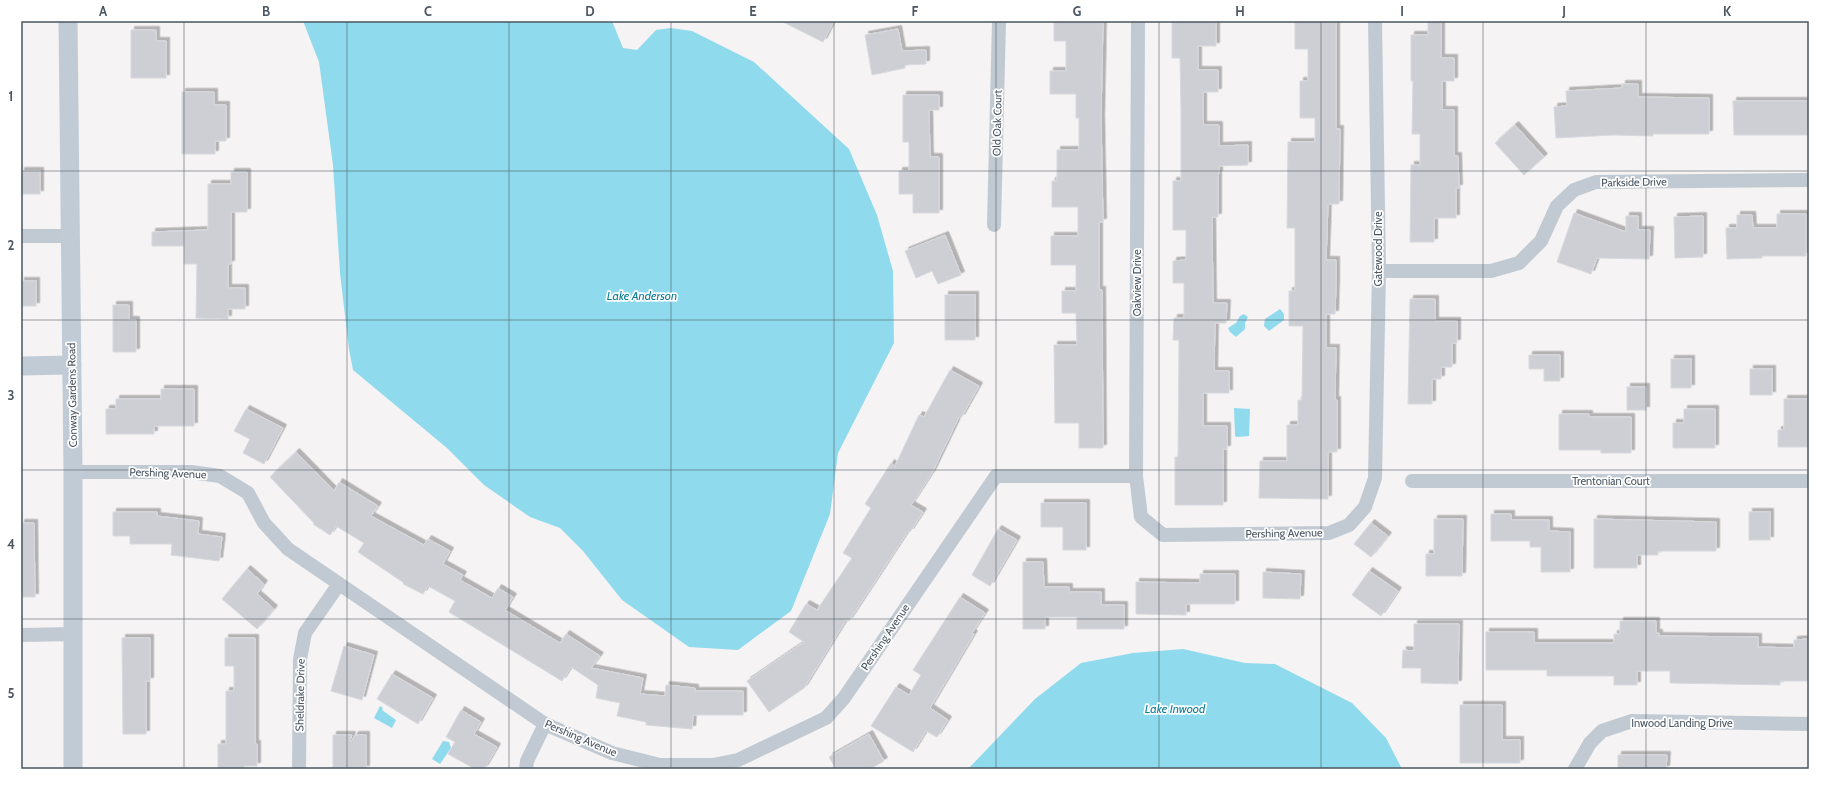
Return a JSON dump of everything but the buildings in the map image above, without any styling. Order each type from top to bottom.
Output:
[{"type":"street","name":"Conway Gardens Road","points":[[68,21],[73,472],[73,769]]},
{"type":"street","name":"Old Oak Court","points":[[994,225],[999,21]]},
{"type":"street","name":"Oakview Drive","points":[[1138,21],[1136,476],[1141,517],[1163,535]]},
{"type":"street","name":"Gatewood Drive","points":[[1374,478],[1379,271],[1375,21]]},
{"type":"street","name":"Parkside Drive","points":[[1379,271],[1491,271],[1519,263],[1541,241],[1557,206],[1574,190],[1596,182],[1809,180]]},
{"type":"street","points":[[21,236],[70,236]]},
{"type":"street","points":[[21,366],[72,365]]},
{"type":"street","name":"Pershing Avenue","points":[[73,472],[191,472],[220,476],[248,493],[264,523],[288,549],[545,724],[612,753],[660,765],[738,765],[826,718],[844,698],[996,476],[1136,476]]},
{"type":"street","name":"Pershing Avenue","points":[[1163,535],[1329,533],[1349,525],[1365,507],[1374,478]]},
{"type":"street","name":"Trentonian Court","points":[[1412,481],[1809,481]]},
{"type":"street","name":"Sheldrake Drive","points":[[300,769],[300,659],[306,633],[339,584]]},
{"type":"street","points":[[21,635],[73,634]]},
{"type":"street","name":"Inwood Landing Drive","points":[[1575,769],[1590,743],[1602,731],[1632,722],[1809,724]]},
{"type":"street","points":[[526,769],[527,761],[545,724]]},
{"type":"water","name":"Lake Anderson","points":[[303,21],[612,21],[623,48],[637,50],[656,30],[670,28],[692,31],[754,62],[849,149],[877,215],[893,271],[894,343],[838,453],[830,514],[791,611],[738,650],[689,647],[622,600],[583,551],[560,528],[530,517],[484,485],[447,448],[353,370],[340,273],[333,165],[319,62]]},
{"type":"water","points":[[1280,309],[1284,314],[1284,320],[1269,331],[1264,326],[1265,319]]},
{"type":"water","points":[[1244,314],[1248,317],[1245,323],[1245,329],[1236,337],[1228,328],[1236,323],[1240,316]]},
{"type":"water","points":[[1234,408],[1250,409],[1249,436],[1236,437]]},
{"type":"water","name":"Lake Inwood","points":[[1183,649],[1245,663],[1275,664],[1352,703],[1386,738],[1402,769],[968,769],[1035,699],[1081,663],[1133,653]]},
{"type":"water","points":[[380,706],[383,708],[382,710],[396,720],[392,728],[374,718]]},
{"type":"water","points":[[443,741],[449,742],[451,748],[440,764],[432,759]]}]
